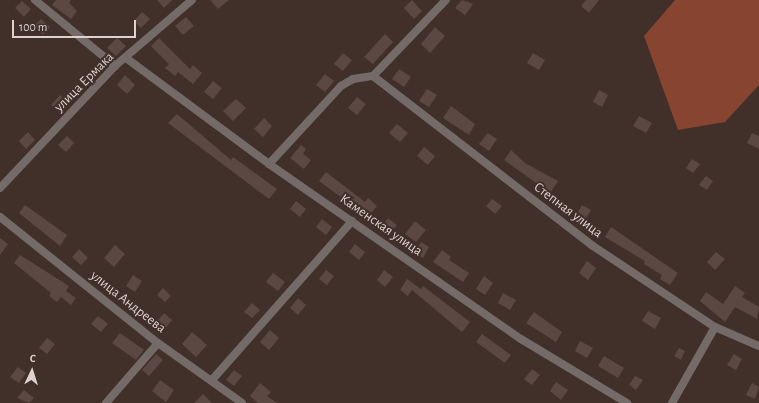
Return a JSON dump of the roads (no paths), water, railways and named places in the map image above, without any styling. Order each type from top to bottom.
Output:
[{"type":"street","points":[[35,0],[115,66]]},
{"type":"street","name":"улица Ермака","points":[[0,188],[115,66],[192,0]]},
{"type":"street","points":[[269,164],[341,86],[353,79],[373,76],[446,0]]},
{"type":"street","name":"Каменская улица","points":[[126,58],[269,164],[521,339],[628,403]]},
{"type":"street","name":"Степная улица","points":[[373,76],[593,246],[715,327],[759,346]]},
{"type":"street","name":"улица Андреева","points":[[0,217],[158,342],[242,403]]},
{"type":"street","points":[[212,380],[352,221]]},
{"type":"street","points":[[672,403],[715,327]]},
{"type":"street","points":[[106,403],[158,342]]}]
